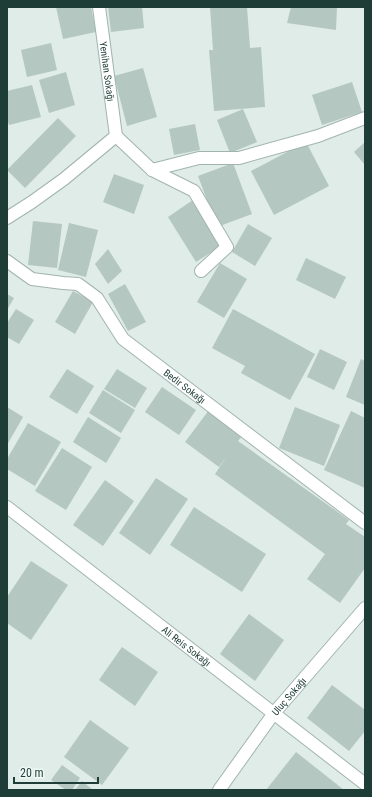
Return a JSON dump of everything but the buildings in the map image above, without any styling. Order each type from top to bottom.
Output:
[{"type":"street","name":"Yenihan Sokağı","points":[[99,7],[116,136]]},
{"type":"street","points":[[152,170],[199,158],[239,158],[318,136],[365,118]]},
{"type":"street","points":[[7,218],[64,179],[116,136],[152,170],[194,191],[227,247],[201,271]]},
{"type":"street","name":"Bedir Sokağı","points":[[7,261],[32,279],[78,284],[97,298],[123,339],[365,523]]},
{"type":"street","name":"Ali Reis Sokağı","points":[[7,507],[365,784]]},
{"type":"street","name":"Uluç Sokağı","points":[[219,790],[274,713],[365,608]]}]
